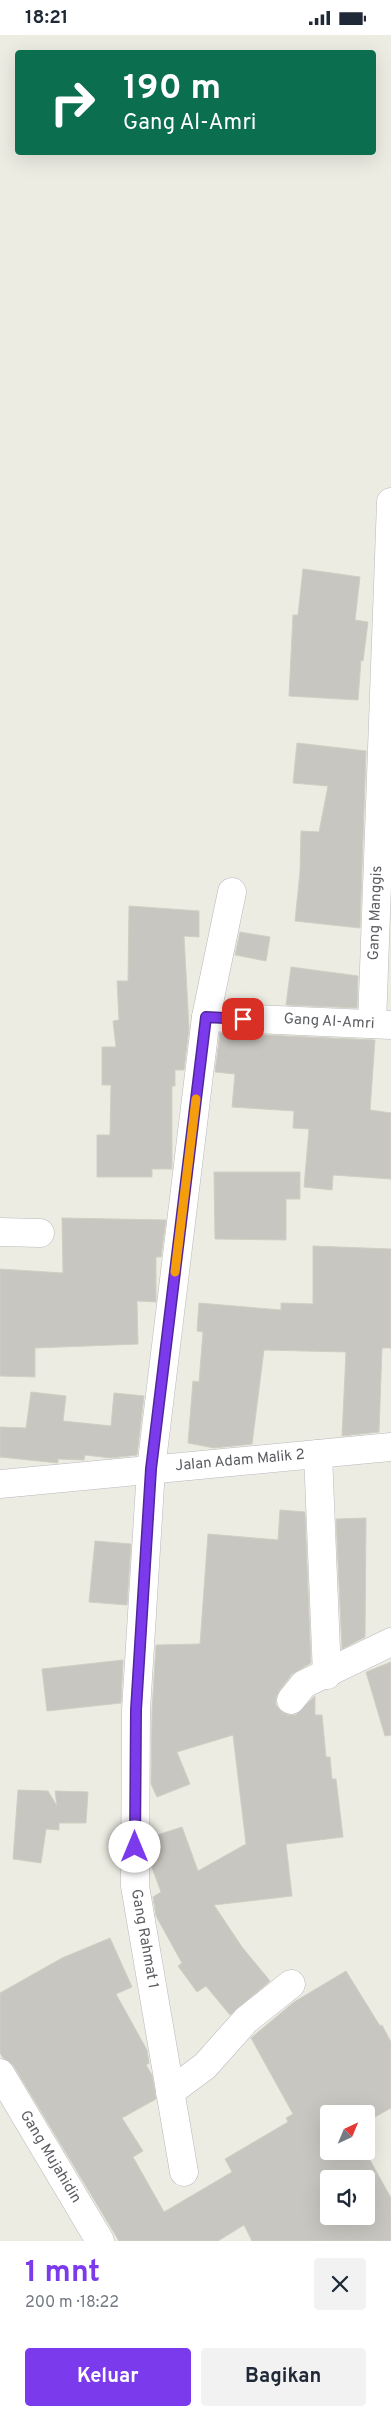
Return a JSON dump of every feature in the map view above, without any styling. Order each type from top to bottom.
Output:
[{"type":"street","name":"Gang Manggis","points":[[381,1025],[391,502]]},
{"type":"street","name":"Gang Rahmat 1","points":[[184,2172],[134,1886],[136,1710],[151,1469],[206,1017],[232,892]]},
{"type":"street","name":"Gang Al-Amri","points":[[206,1017],[381,1025]]},
{"type":"street","points":[[0,1232],[40,1233]]},
{"type":"street","name":"Jalan Adam Malik 2","points":[[0,1484],[391,1447]]},
{"type":"street","points":[[318,1454],[328,1675]]},
{"type":"street","points":[[290,1700],[304,1684],[328,1675],[391,1642]]},
{"type":"street","points":[[170,2092],[205,2066],[246,2021],[291,1984]]},
{"type":"street","name":"Gang Mujahidin","points":[[0,2073],[100,2241]]},
{"type":"building","points":[[303,569],[360,577],[355,620],[368,622],[363,661],[361,660],[358,700],[289,696],[293,615],[298,615]]},
{"type":"building","points":[[297,743],[366,751],[360,928],[295,921],[300,872],[301,831],[319,832],[328,786],[293,783]]},
{"type":"building","points":[[129,906],[199,911],[199,937],[184,936],[189,1028],[184,1070],[175,1070],[175,1086],[172,1086],[172,1169],[152,1169],[152,1177],[97,1177],[97,1135],[110,1135],[111,1085],[102,1085],[102,1047],[116,1047],[113,1021],[119,1020],[117,981],[128,981]]},
{"type":"building","points":[[240,932],[270,937],[266,961],[235,955]]},
{"type":"building","points":[[291,967],[358,976],[357,1008],[286,1005]]},
{"type":"building","points":[[220,1033],[375,1040],[370,1110],[391,1113],[391,1179],[333,1175],[332,1190],[304,1187],[309,1129],[293,1128],[294,1111],[232,1107],[235,1074],[215,1072]]},
{"type":"building","points":[[214,1172],[300,1172],[300,1199],[286,1199],[286,1240],[215,1239]]},
{"type":"building","points":[[62,1218],[166,1220],[161,1257],[156,1257],[156,1302],[137,1301],[138,1344],[35,1348],[35,1377],[0,1376],[0,1269],[63,1273]]},
{"type":"building","points":[[313,1246],[391,1249],[391,1348],[382,1348],[379,1432],[342,1436],[346,1352],[264,1350],[252,1444],[214,1448],[188,1443],[193,1381],[199,1382],[203,1332],[197,1331],[199,1303],[281,1310],[281,1303],[313,1304]]},
{"type":"building","points":[[31,1392],[66,1396],[63,1421],[111,1426],[114,1393],[144,1396],[137,1455],[111,1458],[85,1455],[84,1460],[58,1459],[58,1463],[0,1457],[0,1427],[26,1428]]},
{"type":"building","points":[[280,1510],[305,1512],[311,1663],[292,1674],[279,1691],[276,1697],[276,1705],[282,1712],[288,1715],[296,1715],[315,1696],[315,1715],[322,1715],[326,1757],[330,1757],[332,1779],[336,1779],[343,1837],[286,1844],[292,1896],[214,1905],[242,1947],[270,1981],[230,2015],[206,1986],[197,1992],[178,1966],[182,1963],[156,1916],[153,1897],[161,1892],[151,1865],[151,1837],[182,1827],[198,1871],[246,1844],[233,1735],[177,1752],[190,1784],[157,1797],[151,1784],[152,1711],[156,1645],[200,1644],[208,1534],[278,1540]]},
{"type":"building","points":[[366,1518],[365,1637],[342,1649],[336,1519]]},
{"type":"building","points":[[95,1541],[131,1544],[127,1605],[89,1602]]},
{"type":"building","points":[[123,1660],[121,1703],[47,1711],[42,1669]]},
{"type":"building","points":[[391,1662],[391,1735],[385,1736],[366,1672]]},
{"type":"building","points":[[18,1790],[48,1791],[57,1806],[55,1791],[88,1792],[86,1823],[59,1823],[59,1830],[46,1829],[41,1863],[13,1859]]},
{"type":"building","points":[[110,1938],[132,1987],[116,1994],[147,2050],[149,2063],[146,2065],[152,2075],[156,2099],[122,2118],[143,2151],[133,2157],[164,2212],[232,2172],[225,2159],[288,2122],[286,2118],[293,2114],[251,2038],[294,2002],[346,1971],[391,2042],[391,2108],[375,2117],[375,2105],[320,2105],[320,2160],[370,2160],[391,2198],[391,2241],[252,2241],[244,2225],[218,2241],[119,2241],[13,2065],[3,2058],[0,2053],[0,1993],[62,1958]]},
{"type":"slow traffic","points":[[175,1272],[196,1099]]},
{"type":"route","points":[[135,1847],[136,1710],[151,1469],[206,1017],[243,1019]]}]
